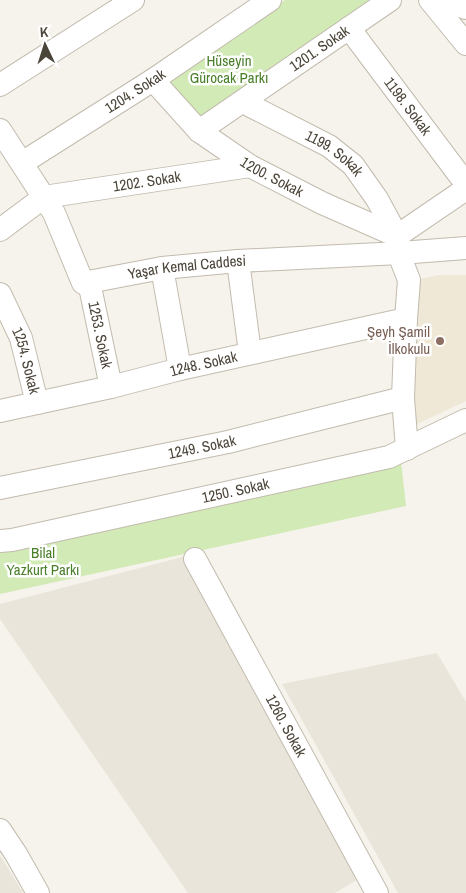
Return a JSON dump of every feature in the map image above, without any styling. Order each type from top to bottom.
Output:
[{"type":"street","points":[[0,84],[134,0]]},
{"type":"street","name":"1201. Sokak","points":[[199,131],[390,0]]},
{"type":"street","points":[[430,0],[466,44]]},
{"type":"street","points":[[439,0],[466,8]]},
{"type":"street","name":"1204. Sokak","points":[[22,163],[153,80],[263,2]]},
{"type":"street","name":"1198. Sokak","points":[[348,28],[466,184]]},
{"type":"street","name":"1200. Sokak","points":[[153,80],[199,131],[250,166],[399,245]]},
{"type":"street","name":"1199. Sokak","points":[[242,102],[329,146],[353,165],[377,199],[399,245],[402,262],[409,280],[403,398],[407,448]]},
{"type":"street","points":[[0,130],[54,213],[84,283],[89,282]]},
{"type":"street","name":"1202. Sokak","points":[[44,197],[250,166]]},
{"type":"street","points":[[399,245],[466,189]]},
{"type":"street","points":[[0,230],[44,197]]},
{"type":"street","name":"Yaşar Kemal Caddesi","points":[[89,282],[162,268],[399,245],[466,248]]},
{"type":"street","points":[[238,261],[250,353]]},
{"type":"street","points":[[162,268],[180,369]]},
{"type":"street","name":"1253. Sokak","points":[[89,282],[111,387]]},
{"type":"street","name":"1254. Sokak","points":[[0,294],[21,338],[37,403]]},
{"type":"street","name":"1248. Sokak","points":[[0,411],[406,319]]},
{"type":"street","name":"1249. Sokak","points":[[0,488],[228,442],[403,398]]},
{"type":"street","name":"1250. Sokak","points":[[0,541],[12,540],[389,457],[466,420]]},
{"type":"street","name":"1260. Sokak","points":[[195,558],[377,893]]},
{"type":"street","points":[[0,830],[38,893]]},
{"type":"shaded area","name":"Şeyh Şamil İlkokulu","points":[[439,275],[466,275],[466,401],[417,424],[411,410],[415,280]]},
{"type":"shaded area","points":[[186,556],[357,880],[335,893],[188,893],[0,619],[0,604]]},
{"type":"shaded area","points":[[437,653],[466,702],[466,893],[398,893],[282,684]]},
{"type":"shaded area","points":[[0,855],[23,893],[0,893]]},
{"type":"green space","name":"Hüseyin Gürocak Parkı","points":[[285,0],[379,0],[204,120],[164,80],[248,23]]},
{"type":"green space","name":"Bilal Yazkurt Parkı","points":[[401,461],[406,506],[0,594],[0,546]]},
{"type":"place","name":"Şeyh Şamil İlkokulu","points":[[440,341]]}]
